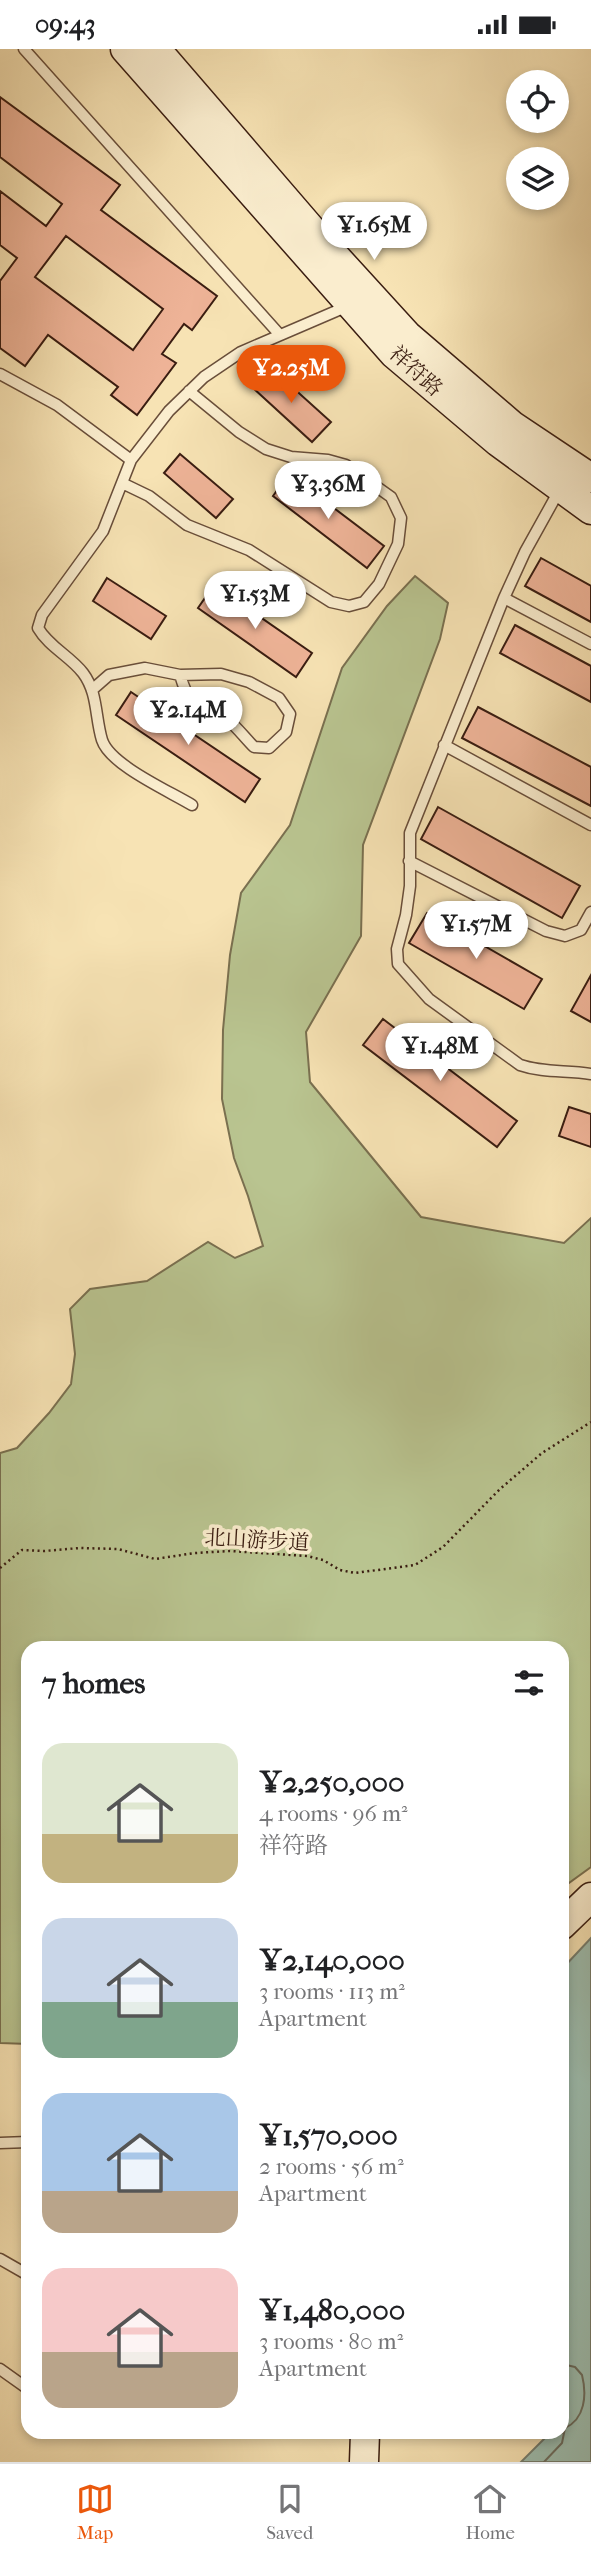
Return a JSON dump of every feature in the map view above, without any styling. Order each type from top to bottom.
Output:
[{"type":"main road","name":"祥符路","points":[[125,49],[394,354],[498,442],[591,510]]},
{"type":"main road","name":"祥符路","points":[[156,49],[324,244],[407,335],[513,426],[591,478]]},
{"type":"main road","points":[[569,1918],[591,1897]]},
{"type":"main road","points":[[364,2462],[365,2439]]},
{"type":"lane","points":[[24,49],[280,335]]},
{"type":"lane","points":[[192,805],[114,759],[102,743],[93,689],[82,672],[43,637],[38,628],[42,615],[103,530],[131,460],[169,411],[204,377],[241,352],[351,305]]},
{"type":"lane","points":[[0,374],[57,405],[131,460]]},
{"type":"lane","points":[[122,483],[149,496],[187,525],[249,550],[331,602],[349,606],[364,602],[379,584],[398,544],[401,518],[391,497],[346,465],[328,460],[291,457],[266,449],[239,432],[190,391]]},
{"type":"lane","points":[[560,489],[525,552],[504,598],[410,833],[406,915],[397,949],[398,964],[429,999],[520,1065],[536,1070],[591,1074]]},
{"type":"lane","points":[[504,598],[591,644]]},
{"type":"lane","points":[[93,689],[109,675],[145,668],[180,675],[221,674],[249,682],[279,698],[290,714],[286,732],[269,748],[254,747],[225,717],[198,705],[186,694],[180,675]]},
{"type":"lane","points":[[444,745],[591,825]]},
{"type":"lane","points":[[410,860],[545,931],[565,936],[581,930],[591,912]]},
{"type":"lane","points":[[0,2143],[21,2142]]},
{"type":"lane","points":[[0,2259],[21,2272]]},
{"type":"lane","points":[[0,2369],[21,2384]]},
{"type":"path","name":"北山游步道","points":[[0,1569],[22,1551],[80,1548],[118,1549],[155,1559],[230,1551],[307,1556],[323,1560],[340,1570],[355,1573],[415,1565],[443,1547],[500,1489],[542,1453],[591,1422]]},
{"type":"green space","points":[[415,576],[448,603],[440,639],[363,845],[361,936],[306,1032],[310,1082],[421,1217],[564,1243],[591,1218],[591,1867],[569,1883],[569,1641],[21,1641],[21,2044],[0,2043],[0,1453],[17,1448],[71,1384],[75,1354],[70,1309],[90,1289],[147,1281],[208,1242],[235,1258],[263,1246],[234,1158],[222,1099],[223,1030],[230,955],[241,893],[290,825],[342,668],[387,606]]},
{"type":"water","points":[[591,1938],[591,2462],[521,2462],[544,2439],[569,2439],[569,1962]]},
{"type":"building","points":[[0,97],[120,185],[101,210],[217,296],[192,330],[184,324],[162,354],[176,363],[137,415],[111,395],[118,387],[48,335],[25,366],[0,348],[0,281],[17,258],[0,245],[0,191],[46,226],[62,204],[0,157]],"holes":[[[66,236],[163,309],[133,350],[35,277]]]},
{"type":"building","points":[[270,367],[331,422],[312,442],[252,387]]},
{"type":"building","points":[[180,454],[233,499],[216,518],[164,473]]},
{"type":"building","points":[[289,474],[384,546],[367,568],[273,496]]},
{"type":"building","points":[[541,558],[591,586],[591,622],[525,586]]},
{"type":"building","points":[[107,578],[166,616],[151,639],[93,601]]},
{"type":"building","points":[[214,585],[312,653],[296,677],[198,608]]},
{"type":"building","points":[[515,625],[591,666],[591,702],[500,653]]},
{"type":"building","points":[[131,692],[260,779],[245,802],[116,715]]},
{"type":"building","points":[[478,707],[591,767],[591,806],[462,738]]},
{"type":"building","points":[[438,807],[580,886],[562,918],[421,839]]},
{"type":"building","points":[[427,913],[542,979],[524,1009],[409,943]]},
{"type":"building","points":[[591,975],[591,1022],[571,1011]]},
{"type":"building","points":[[383,1019],[517,1121],[497,1147],[363,1045]]},
{"type":"building","points":[[569,1107],[591,1114],[591,1147],[559,1136]]}]
